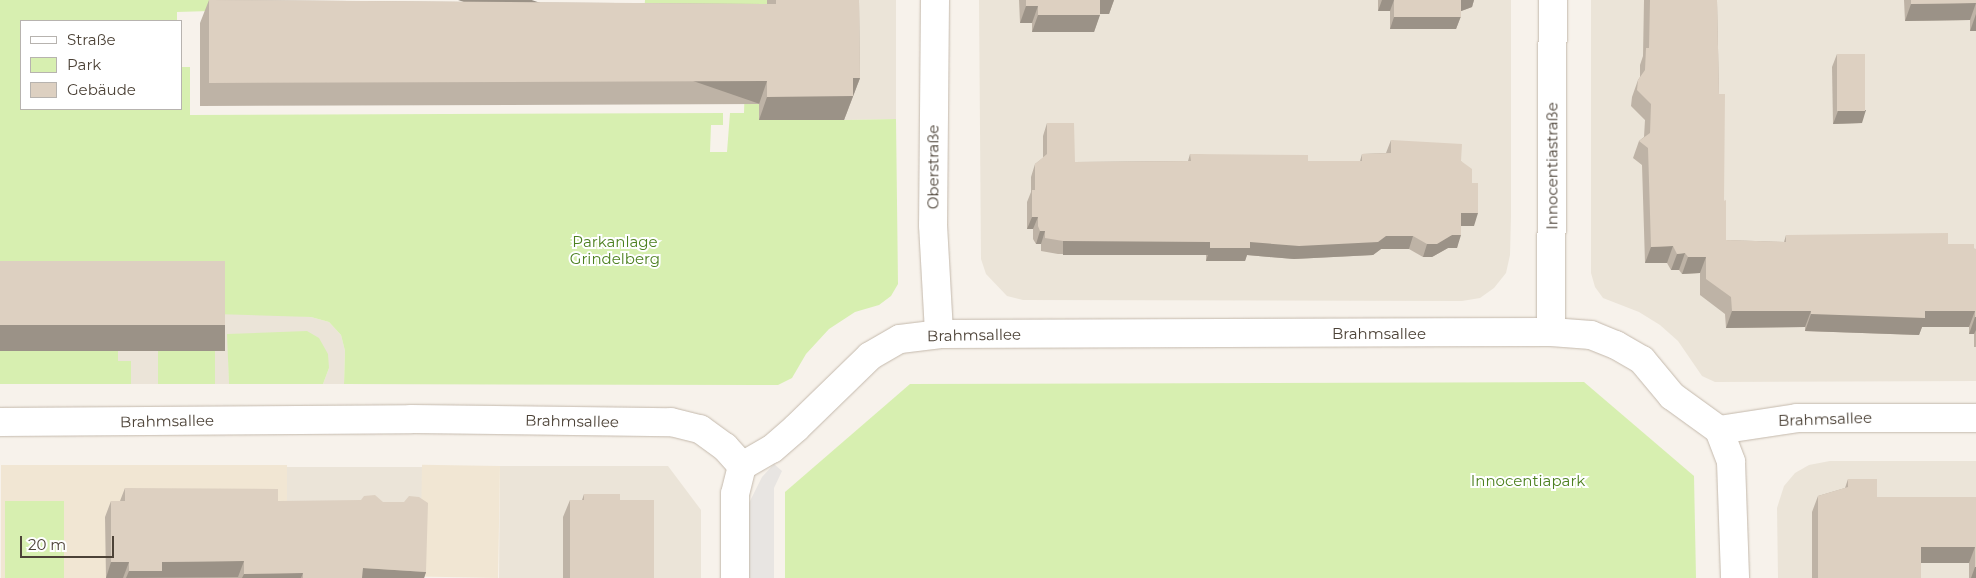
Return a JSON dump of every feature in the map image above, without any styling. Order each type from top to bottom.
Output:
[{"type":"street","name":"Oberstraße","points":[[935,0],[933,225],[939,334]]},
{"type":"street","name":"Innocentiastraße","points":[[1551,332],[1553,0]]},
{"type":"street","name":"Brahmsallee","points":[[0,422],[411,418],[670,422],[700,429],[725,446],[742,466],[772,449],[870,356],[900,339],[939,334],[1551,332],[1591,335],[1616,344],[1642,360],[1672,396],[1719,430],[1797,418],[1976,418]]},
{"type":"street","points":[[1719,430],[1731,462],[1735,578]]},
{"type":"street","points":[[735,578],[735,494],[742,466]]},
{"type":"shaded area","points":[[770,0],[896,0],[896,119],[844,120]]},
{"type":"shaded area","points":[[979,0],[1511,0],[1511,216],[1510,255],[1506,273],[1494,288],[1480,298],[1462,301],[1023,300],[1007,296],[986,274],[981,259]]},
{"type":"shaded area","points":[[1591,0],[1976,0],[1976,381],[1715,382],[1702,376],[1678,341],[1660,325],[1639,312],[1603,298],[1595,287],[1591,273]]},
{"type":"shaded area","points":[[0,287],[311,317],[329,322],[341,335],[345,351],[344,384],[323,384],[329,368],[228,334],[229,384],[215,384],[215,351],[158,351],[158,384],[131,384],[131,361],[118,361],[118,351]]},
{"type":"shaded area","points":[[1830,461],[1976,461],[1976,578],[1778,578],[1777,508],[1784,486],[1795,473],[1809,465]]},
{"type":"shaded area","points":[[774,464],[782,471],[774,488],[774,578],[746,578],[748,505],[762,477]]},
{"type":"shaded area","points":[[1,465],[287,465],[287,578],[1,578]]},
{"type":"shaded area","points":[[422,465],[500,466],[498,578],[420,577]]},
{"type":"shaded area","points":[[500,466],[668,466],[701,510],[701,578],[499,578]]},
{"type":"shaded area","points":[[287,467],[422,467],[422,578],[287,578]]},
{"type":"green space","name":"Parkanlage Grindelberg","points":[[0,0],[220,0],[210,11],[177,12],[177,20],[20,20],[20,110],[182,110],[182,67],[190,67],[190,115],[723,113],[723,125],[711,125],[710,152],[727,152],[730,113],[744,113],[747,13],[644,14],[645,0],[770,0],[844,120],[896,119],[898,284],[891,296],[879,305],[855,312],[829,329],[806,354],[792,378],[778,385],[344,384],[345,351],[341,335],[329,322],[311,317],[215,314],[0,287]]},
{"type":"green space","points":[[307,331],[319,338],[328,354],[329,368],[323,384],[229,384],[227,334]]},
{"type":"green space","points":[[0,351],[118,351],[118,361],[131,361],[131,384],[0,384]]},
{"type":"green space","points":[[158,351],[215,351],[215,384],[158,384]]},
{"type":"green space","name":"Innocentiapark","points":[[1584,382],[1694,476],[1696,578],[785,578],[785,492],[910,384]]},
{"type":"green space","points":[[5,501],[64,501],[64,578],[5,578]]},
{"type":"building","points":[[209,0],[776,4],[776,0],[859,0],[860,78],[853,78],[853,96],[767,97],[767,81],[209,83]]},
{"type":"building","points":[[1026,0],[1100,0],[1100,15],[1038,15],[1038,6],[1026,6]]},
{"type":"building","points":[[1394,0],[1461,0],[1461,17],[1394,17]]},
{"type":"building","points":[[1650,0],[1717,0],[1719,94],[1725,94],[1724,201],[1726,200],[1726,240],[1786,242],[1786,235],[1948,233],[1948,244],[1974,244],[1974,249],[1976,249],[1976,317],[1975,311],[1925,311],[1925,318],[1811,314],[1811,311],[1732,311],[1731,297],[1706,279],[1706,257],[1688,257],[1685,253],[1677,254],[1673,246],[1651,247],[1648,148],[1639,141],[1650,133],[1651,104],[1637,90],[1638,80],[1645,70],[1646,48],[1649,48]]},
{"type":"building","points":[[1911,0],[1976,0],[1976,3],[1911,4]]},
{"type":"building","points":[[1837,54],[1865,54],[1865,111],[1837,111]]},
{"type":"building","points":[[1047,123],[1074,123],[1075,162],[1191,161],[1190,154],[1308,155],[1308,161],[1362,161],[1362,154],[1391,153],[1391,140],[1462,144],[1461,161],[1472,169],[1472,183],[1478,183],[1478,213],[1461,213],[1461,235],[1452,235],[1437,244],[1427,244],[1413,236],[1386,236],[1378,242],[1299,246],[1250,242],[1250,248],[1210,248],[1210,242],[1063,241],[1045,238],[1045,231],[1040,231],[1038,226],[1038,217],[1032,217],[1032,190],[1035,190],[1035,164],[1047,154]]},
{"type":"building","points":[[0,261],[225,261],[225,325],[0,325]]},
{"type":"building","points":[[1848,479],[1877,479],[1877,497],[1976,497],[1976,567],[1975,547],[1921,547],[1921,578],[1818,578],[1818,496],[1848,487]]},
{"type":"building","points":[[125,488],[278,489],[278,501],[361,500],[364,496],[375,495],[383,502],[404,502],[409,496],[419,497],[428,503],[426,572],[363,568],[362,578],[303,578],[303,573],[244,574],[244,561],[162,562],[162,571],[129,571],[129,562],[111,562],[111,501],[125,501]]},
{"type":"building","points":[[584,494],[620,494],[620,500],[654,500],[654,578],[570,578],[570,500],[584,500]]}]
